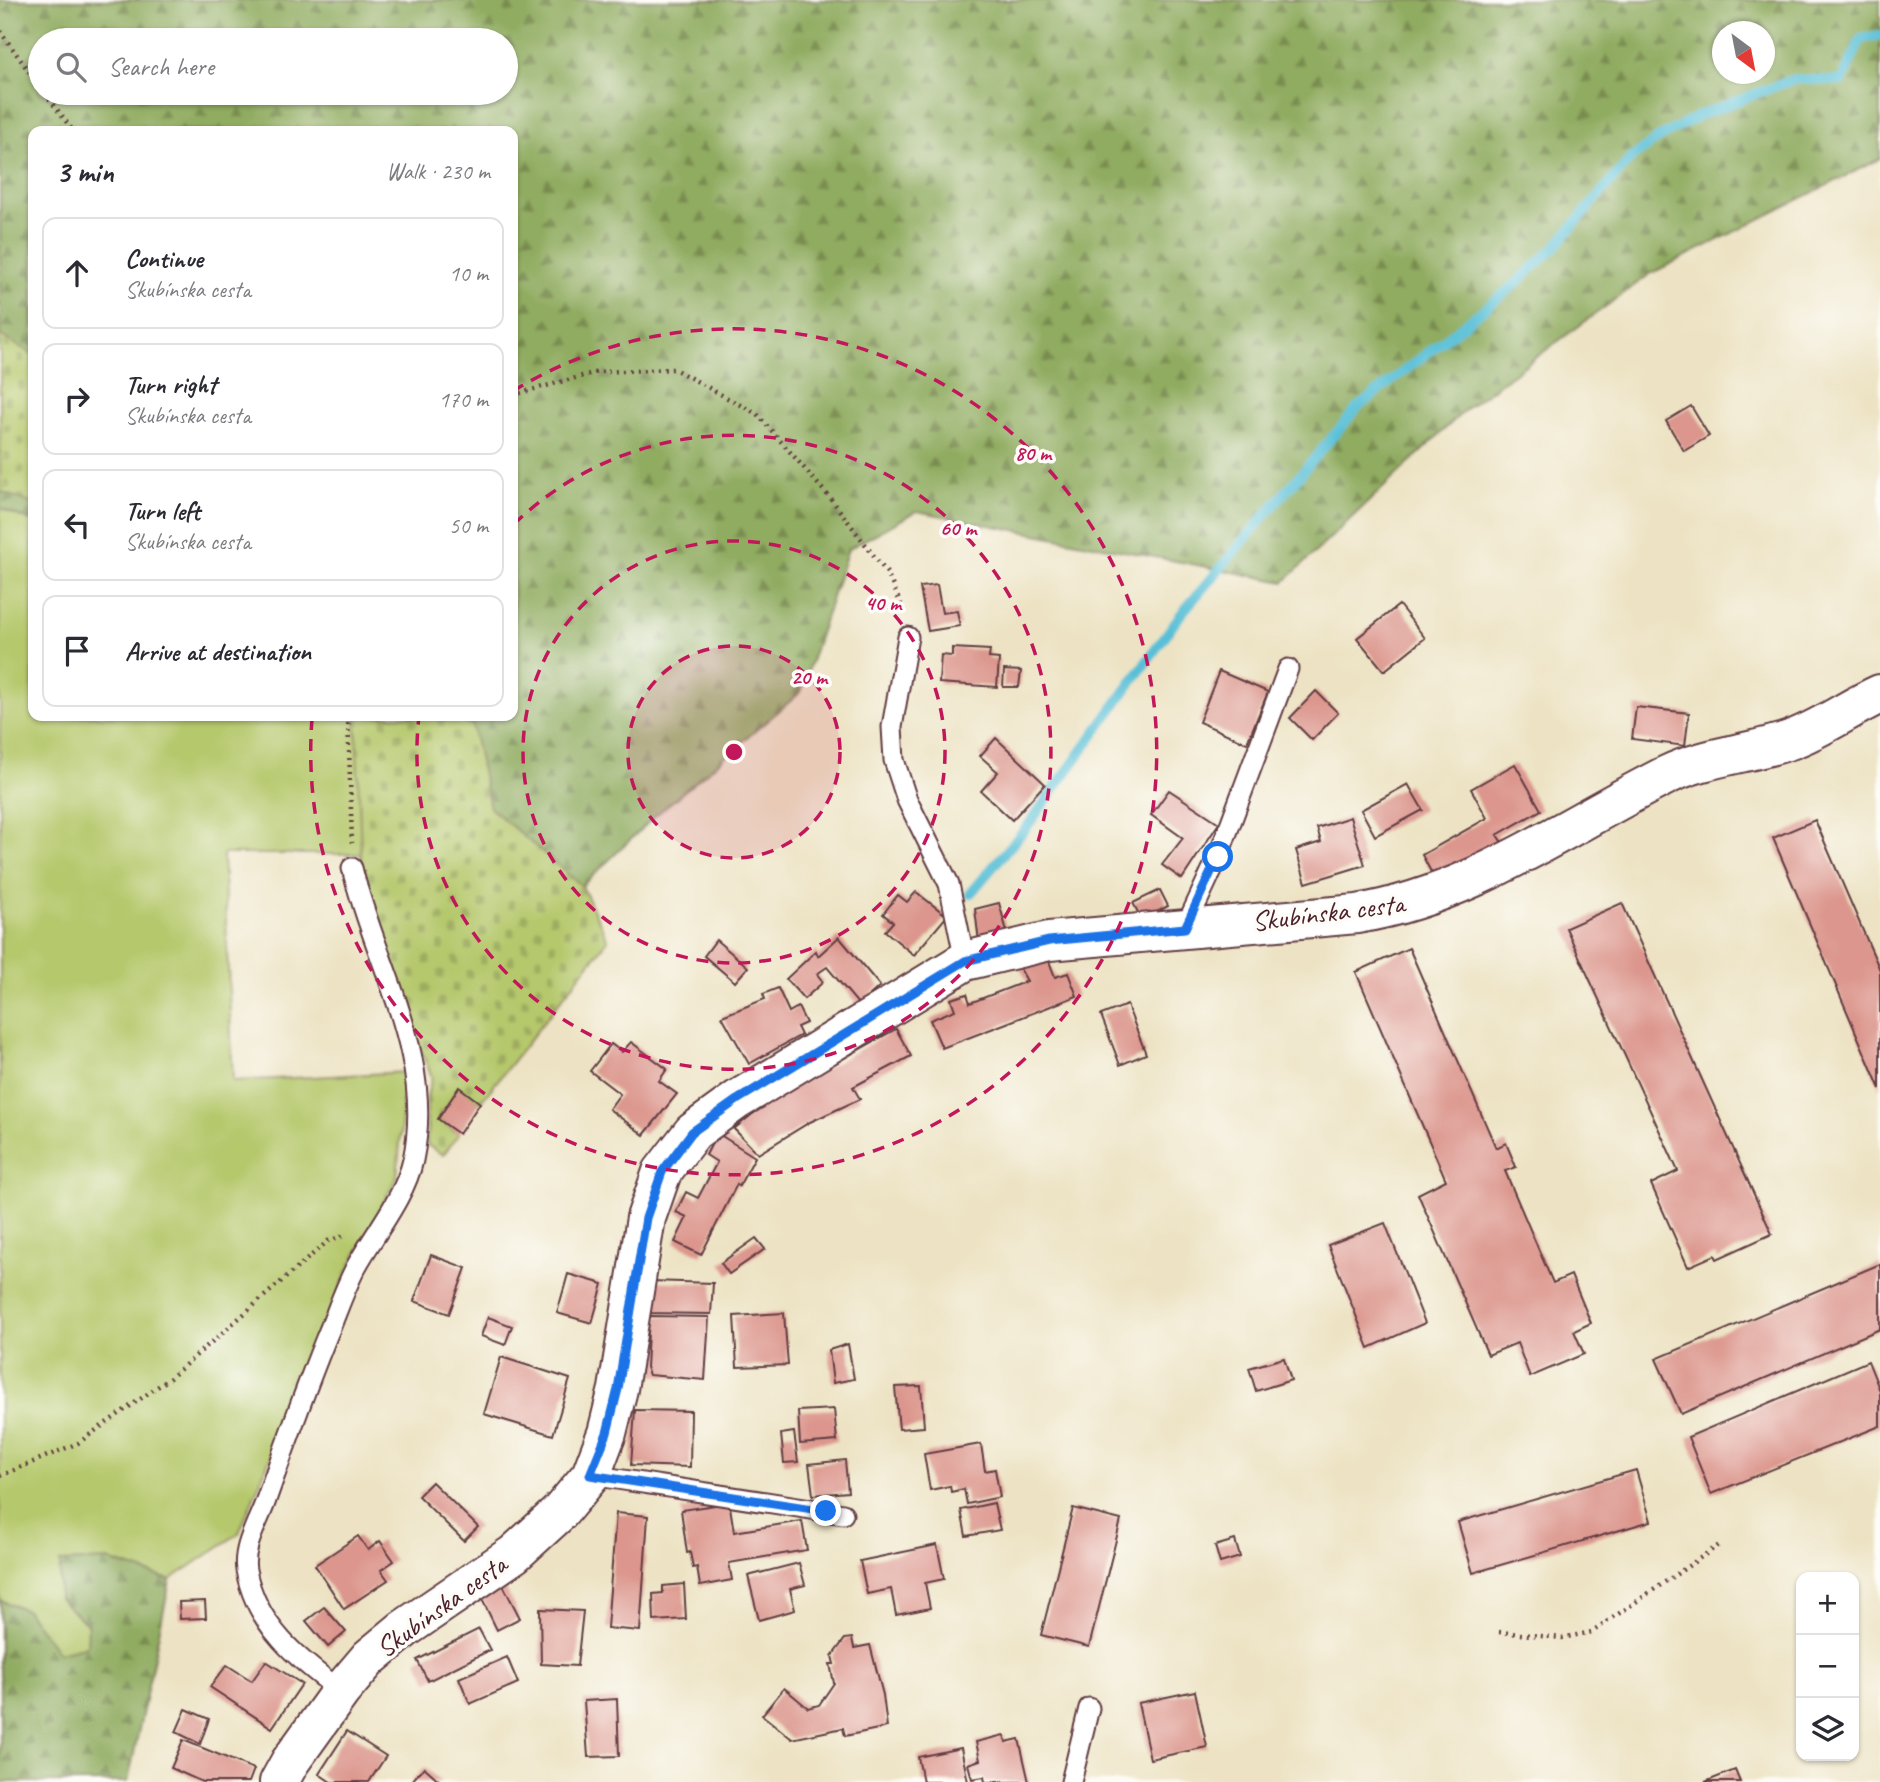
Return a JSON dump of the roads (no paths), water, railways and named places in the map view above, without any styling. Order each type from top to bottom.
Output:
[{"type":"street","name":"Skubínska cesta","points":[[279,1782],[290,1762],[341,1691],[369,1658],[404,1629],[514,1554],[559,1513],[590,1475],[607,1433],[618,1389],[646,1218],[662,1172],[692,1132],[737,1100],[965,961],[1049,941],[1357,914],[1400,907],[1445,892],[1491,870],[1670,774],[1716,758],[1787,741],[1824,727],[1880,694]]},
{"type":"lane","points":[[908,637],[892,727],[894,760],[908,800],[949,884],[965,961]]},
{"type":"lane","points":[[1185,928],[1218,857],[1288,669]]},
{"type":"lane","points":[[341,1691],[293,1655],[266,1620],[250,1588],[245,1566],[250,1541],[298,1405],[354,1270],[413,1161],[417,1073],[410,1041],[363,914],[352,868]]},
{"type":"lane","points":[[590,1475],[843,1514]]},
{"type":"lane","points":[[1071,1782],[1089,1708]]},
{"type":"waterway","points":[[970,894],[1026,828],[1181,614],[1358,407],[1512,287],[1555,247],[1630,159],[1660,137],[1698,116],[1794,79],[1842,81],[1861,39],[1880,35]]}]
